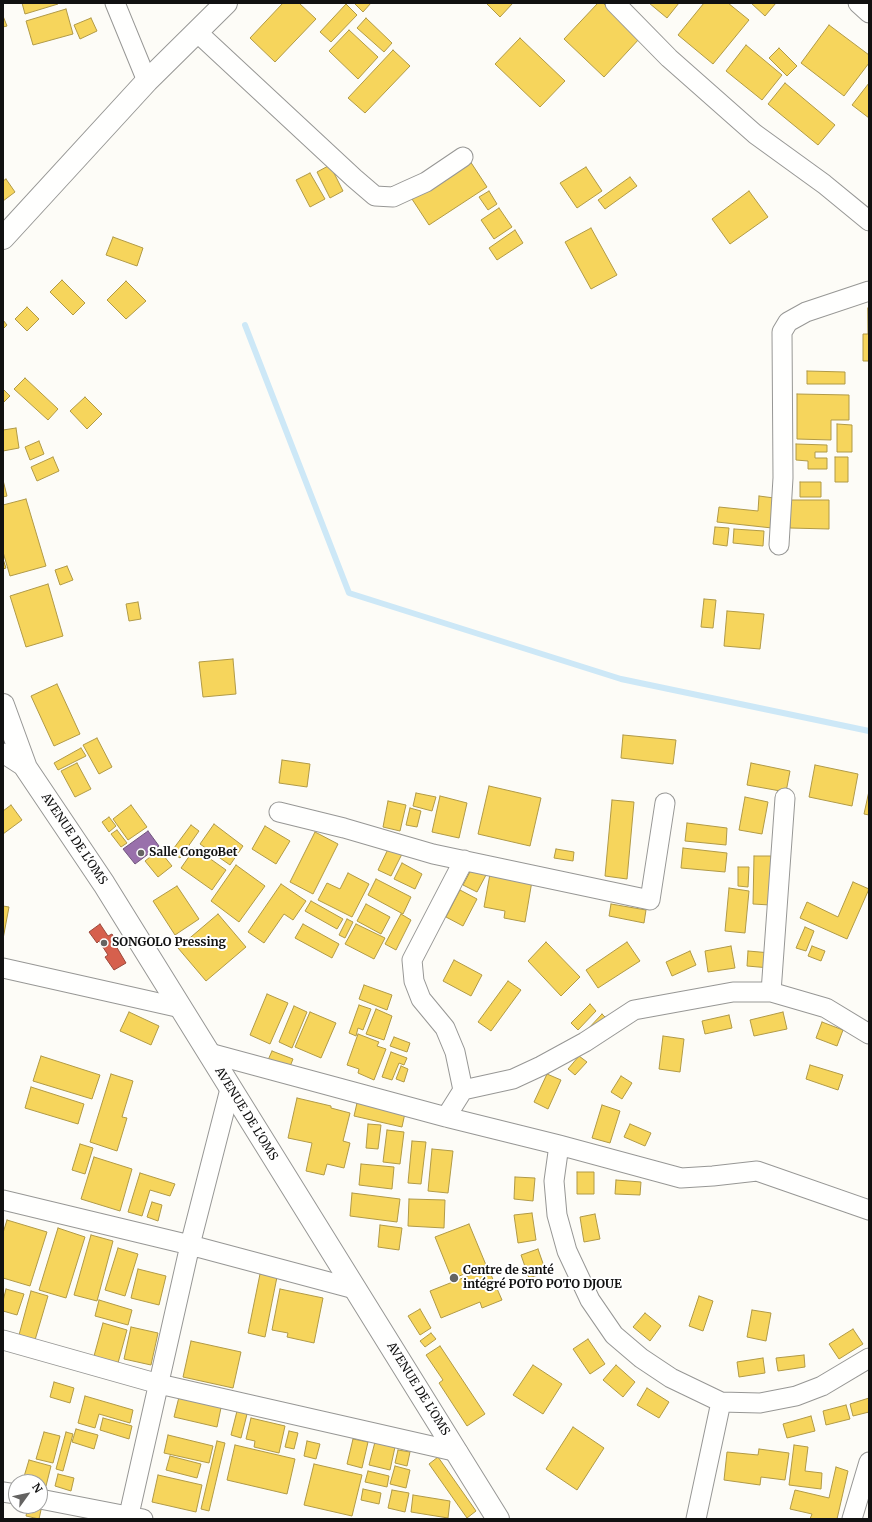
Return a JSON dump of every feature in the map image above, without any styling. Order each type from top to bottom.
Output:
[{"type":"street","points":[[115,3],[147,81]]},
{"type":"street","points":[[3,238],[147,81],[198,33],[226,3]]},
{"type":"street","points":[[615,3],[669,58],[755,134],[824,184],[869,221]]},
{"type":"street","points":[[858,3],[869,13]]},
{"type":"street","points":[[198,33],[375,196],[393,197],[426,182],[463,156]]},
{"type":"street","points":[[779,545],[783,478],[782,332],[788,322],[806,312],[869,291]]},
{"type":"street","name":"AVENUE DE L'OMS","points":[[3,705],[26,768],[104,884],[230,1089],[458,1452],[498,1519]]},
{"type":"street","points":[[3,753],[26,768]]},
{"type":"street","points":[[771,992],[785,798]]},
{"type":"street","points":[[279,812],[433,854],[650,900],[665,802]]},
{"type":"street","points":[[446,1117],[463,1090],[455,1052],[445,1028],[421,999],[414,981],[412,960],[464,860]]},
{"type":"street","points":[[3,968],[181,1008]]},
{"type":"street","points":[[463,1090],[513,1079],[541,1066],[585,1042],[634,1010],[733,992],[771,992],[826,1008],[869,1034]]},
{"type":"street","points":[[209,1053],[681,1178],[757,1171],[869,1210]]},
{"type":"street","points":[[48,1501],[133,1518],[159,1384],[190,1245],[230,1089]]},
{"type":"street","points":[[559,1145],[554,1181],[557,1215],[567,1252],[590,1300],[614,1335],[640,1358],[671,1378],[722,1402],[760,1403],[796,1396],[822,1386],[869,1358]]},
{"type":"street","points":[[3,1200],[190,1245],[355,1289]]},
{"type":"street","points":[[3,1340],[159,1384],[458,1452]]},
{"type":"street","points":[[696,1519],[722,1402]]},
{"type":"street","points":[[852,1519],[869,1462]]},
{"type":"building: Logements","points":[[22,3],[58,3],[58,4],[25,14]]},
{"type":"building: Logements","points":[[283,3],[299,3],[316,19],[275,62],[250,38]]},
{"type":"building: Logements","points":[[354,3],[371,3],[363,12]]},
{"type":"building: Logements","points":[[486,3],[513,3],[500,17]]},
{"type":"building: Logements","points":[[598,3],[603,3],[640,38],[604,77],[564,39]]},
{"type":"building: Logements","points":[[649,3],[679,3],[667,18]]},
{"type":"building: Logements","points":[[704,3],[728,3],[749,20],[713,64],[678,35]]},
{"type":"building: Logements","points":[[751,3],[776,3],[765,16]]},
{"type":"building: Logements","points":[[346,4],[357,15],[331,42],[320,32]]},
{"type":"building: Logements","points":[[66,9],[73,34],[33,45],[26,21]]},
{"type":"building: Logements","points":[[3,16],[7,26],[3,27]]},
{"type":"building: Logements","points":[[91,18],[97,31],[80,39],[74,25]]},
{"type":"building: Logements","points":[[366,18],[392,43],[384,52],[357,28]]},
{"type":"building: Logements","points":[[829,25],[869,55],[869,63],[844,96],[801,63]]},
{"type":"building: Logements","points":[[349,30],[378,57],[358,79],[329,51]]},
{"type":"building: Logements","points":[[520,38],[565,81],[540,107],[495,64]]},
{"type":"building: Logements","points":[[746,45],[782,75],[762,100],[726,71]]},
{"type":"building: Logements","points":[[779,48],[797,66],[787,76],[769,58]]},
{"type":"building: Logements","points":[[393,50],[410,66],[365,113],[348,98]]},
{"type":"building: Logements","points":[[785,83],[835,125],[818,145],[768,104]]},
{"type":"building: Logements","points":[[869,83],[869,118],[852,105]]},
{"type":"building: Logements","points":[[468,158],[487,187],[429,225],[410,196]]},
{"type":"building: Logements","points":[[330,165],[343,191],[330,198],[317,172]]},
{"type":"building: Logements","points":[[586,167],[602,191],[577,208],[560,183]]},
{"type":"building: Logements","points":[[310,173],[325,199],[310,207],[296,180]]},
{"type":"building: Logements","points":[[630,177],[637,186],[605,209],[598,200]]},
{"type":"building: Logements","points":[[6,179],[15,192],[3,201],[3,181]]},
{"type":"building: Logements","points":[[489,191],[497,204],[488,210],[479,197]]},
{"type":"building: Logements","points":[[749,191],[768,217],[730,244],[712,219]]},
{"type":"building: Logements","points":[[499,208],[512,227],[494,239],[481,220]]},
{"type":"building: Logements","points":[[591,228],[617,275],[591,289],[565,242]]},
{"type":"building: Logements","points":[[515,230],[523,243],[497,260],[489,248]]},
{"type":"building: Logements","points":[[113,237],[143,248],[137,266],[106,255]]},
{"type":"building: Logements","points":[[62,280],[85,303],[73,315],[50,292]]},
{"type":"building: Logements","points":[[126,281],[146,301],[126,319],[107,300]]},
{"type":"building: Logements","points":[[27,307],[39,319],[27,331],[15,319]]},
{"type":"building: Logements","points":[[868,308],[869,361],[863,361],[863,334],[868,334]]},
{"type":"building: Logements","points":[[3,320],[7,325],[3,329]]},
{"type":"building: Logements","points":[[807,371],[845,372],[845,384],[807,384]]},
{"type":"building: Logements","points":[[25,378],[58,409],[48,420],[14,389]]},
{"type":"building: Logements","points":[[3,389],[10,396],[3,403]]},
{"type":"building: Logements","points":[[797,394],[849,395],[849,420],[831,420],[831,440],[797,439]]},
{"type":"building: Logements","points":[[85,397],[102,414],[87,429],[70,411]]},
{"type":"building: Logements","points":[[837,424],[852,425],[852,452],[837,452]]},
{"type":"building: Logements","points":[[16,428],[19,448],[3,451],[3,430]]},
{"type":"building: Logements","points":[[39,441],[44,454],[30,460],[25,447]]},
{"type":"building: Logements","points":[[796,444],[827,445],[827,452],[815,452],[815,458],[827,458],[827,469],[808,469],[808,461],[796,460]]},
{"type":"building: Logements","points":[[53,457],[59,471],[37,481],[31,467]]},
{"type":"building: Logements","points":[[835,457],[848,457],[848,482],[835,482]]},
{"type":"building: Logements","points":[[3,480],[7,496],[3,497]]},
{"type":"building: Logements","points":[[800,482],[821,482],[821,497],[800,497]]},
{"type":"building: Logements","points":[[759,496],[774,498],[772,528],[717,522],[719,507],[758,511]]},
{"type":"building: Logements","points":[[26,499],[46,566],[10,576],[3,552],[3,505]]},
{"type":"building: Logements","points":[[790,500],[829,500],[829,529],[790,528]]},
{"type":"building: Logements","points":[[715,527],[729,528],[727,546],[713,544]]},
{"type":"building: Logements","points":[[734,529],[764,531],[763,546],[733,543]]},
{"type":"building: Logements","points":[[3,559],[6,568],[3,569]]},
{"type":"building: Logements","points":[[67,566],[73,580],[60,585],[55,570]]},
{"type":"building: Logements","points":[[48,584],[63,636],[26,647],[10,596]]},
{"type":"building: Logements","points":[[704,599],[716,600],[713,628],[701,627]]},
{"type":"building: Logements","points":[[138,602],[141,619],[129,621],[126,604]]},
{"type":"building: Logements","points":[[727,611],[764,614],[760,649],[724,646]]},
{"type":"building: Logements","points":[[233,659],[236,694],[203,697],[199,662]]},
{"type":"building: Logements","points":[[57,684],[80,734],[54,746],[31,696]]},
{"type":"building: Logements","points":[[623,735],[676,740],[673,764],[621,758]]},
{"type":"building: Logements","points":[[97,738],[112,767],[99,774],[83,745]]},
{"type":"building: Logements","points":[[81,748],[86,756],[58,770],[54,763]]},
{"type":"building: Logements","points":[[282,760],[310,764],[307,787],[279,783]]},
{"type":"building: Logements","points":[[77,763],[91,789],[75,797],[61,771]]},
{"type":"building: Logements","points":[[751,763],[790,771],[786,792],[747,785]]},
{"type":"building: Logements","points":[[815,765],[858,774],[852,806],[809,797]]},
{"type":"building: Logements","points":[[489,786],[541,798],[530,846],[478,834]]},
{"type":"building: Logements","points":[[869,791],[869,815],[864,814]]},
{"type":"building: Logements","points":[[416,793],[436,797],[432,811],[413,806]]},
{"type":"building: Logements","points":[[440,796],[467,803],[459,838],[432,832]]},
{"type":"building: Logements","points":[[745,797],[768,802],[762,834],[739,830]]},
{"type":"building: Logements","points":[[612,800],[634,802],[627,879],[605,876]]},
{"type":"building: Logements","points":[[388,801],[406,805],[400,831],[383,827]]},
{"type":"building: Logements","points":[[11,805],[22,820],[3,834],[3,811]]},
{"type":"building: Logements","points":[[131,805],[147,827],[128,840],[113,819]]},
{"type":"building: Logements","points":[[410,808],[421,811],[417,827],[406,825]]},
{"type":"building: Logements","points":[[109,817],[116,826],[109,832],[102,822]]},
{"type":"building: Logements","points":[[687,823],[727,828],[726,845],[685,841]]},
{"type":"building: Logements","points":[[214,824],[243,846],[230,865],[200,844]]},
{"type":"building: Logements","points":[[191,825],[199,831],[180,858],[171,852]]},
{"type":"building: Logements","points":[[265,826],[290,841],[276,864],[252,849]]},
{"type":"building: Logements","points":[[117,830],[127,843],[121,847],[111,834]]},
{"type":"building: Logements","points":[[315,832],[338,844],[313,894],[290,882]]},
{"type":"building: Logements","points":[[389,847],[402,854],[391,876],[378,870]]},
{"type":"building: Logements","points":[[195,848],[226,870],[212,890],[181,868]]},
{"type":"building: Logements","points":[[683,848],[727,853],[725,872],[681,868]]},
{"type":"building: Logements","points":[[556,849],[574,852],[573,861],[554,858]]},
{"type":"building: Logements","points":[[159,850],[172,866],[158,877],[145,861]]},
{"type":"building: Logements","points":[[754,856],[771,856],[770,905],[753,904]]},
{"type":"building: Logements","points":[[402,863],[422,874],[415,889],[394,879]]},
{"type":"building: Logements","points":[[236,865],[265,886],[239,922],[211,901]]},
{"type":"building: Logements","points":[[738,867],[749,867],[748,887],[738,886]]},
{"type":"building: Logements","points":[[472,868],[486,875],[477,892],[463,885]]},
{"type":"building: Logements","points":[[348,873],[369,884],[352,917],[318,900],[327,883],[340,889]]},
{"type":"building: Logements","points":[[490,874],[532,881],[525,922],[504,918],[505,911],[484,907]]},
{"type":"building: Logements","points":[[376,879],[411,897],[403,914],[368,895]]},
{"type":"building: Logements","points":[[853,882],[869,889],[847,939],[800,918],[807,902],[838,917]]},
{"type":"building: Logements","points":[[281,884],[306,901],[293,920],[284,914],[264,943],[248,932]]},
{"type":"building: Logements","points":[[177,886],[199,919],[175,935],[153,901]]},
{"type":"building: Logements","points":[[729,888],[749,891],[745,933],[725,931]]},
{"type":"building: Logements","points":[[460,890],[477,899],[463,926],[446,917]]},
{"type":"building: Logements","points":[[311,901],[343,919],[337,929],[305,911]]},
{"type":"building: Logements","points":[[366,904],[390,917],[381,934],[357,921]]},
{"type":"building: Logements","points":[[611,904],[646,910],[644,923],[609,916]]},
{"type":"building: Logements","points":[[3,906],[9,907],[3,939]]},
{"type":"building: Logements","points":[[218,914],[246,947],[206,981],[178,948]]},
{"type":"building: Logements","points":[[401,914],[411,920],[396,950],[385,944]]},
{"type":"building: Logements","points":[[347,919],[353,922],[345,938],[339,935]]},
{"type":"building: Logements","points":[[303,924],[339,944],[332,958],[295,938]]},
{"type":"building: Logements","points":[[356,924],[385,938],[374,959],[345,944]]},
{"type":"building: Logements","points":[[805,927],[814,931],[806,951],[796,948]]},
{"type":"building: Logements","points":[[546,942],[580,977],[561,996],[528,961]]},
{"type":"building: Logements","points":[[627,942],[640,961],[598,988],[586,970]]},
{"type":"building: Logements","points":[[731,946],[735,968],[708,972],[705,951]]},
{"type":"building: Logements","points":[[812,946],[825,951],[821,961],[808,956]]},
{"type":"building: Logements","points":[[690,951],[696,965],[672,976],[666,962]]},
{"type":"building: Logements","points":[[748,951],[771,953],[770,968],[747,966]]},
{"type":"building: Logements","points":[[454,960],[482,975],[471,996],[443,981]]},
{"type":"building: Logements","points":[[508,981],[521,990],[491,1031],[478,1022]]},
{"type":"building: Logements","points":[[364,985],[392,995],[387,1010],[359,999]]},
{"type":"building: Logements","points":[[267,994],[288,1003],[270,1044],[250,1035]]},
{"type":"building: Logements","points":[[590,1004],[596,1011],[578,1030],[571,1023]]},
{"type":"building: Logements","points":[[359,1005],[371,1009],[363,1030],[358,1028],[356,1036],[349,1033]]},
{"type":"building: Logements","points":[[294,1006],[307,1012],[292,1048],[279,1042]]},
{"type":"building: Logements","points":[[376,1009],[392,1016],[384,1040],[366,1034]]},
{"type":"building: Logements","points":[[129,1012],[159,1026],[151,1045],[120,1031]]},
{"type":"building: Logements","points":[[310,1012],[336,1023],[321,1058],[295,1047]]},
{"type":"building: Logements","points":[[783,1012],[787,1029],[754,1036],[750,1020]]},
{"type":"building: Logements","points":[[602,1014],[607,1019],[587,1030]]},
{"type":"building: Logements","points":[[729,1015],[732,1028],[705,1034],[702,1021]]},
{"type":"building: Logements","points":[[822,1022],[843,1030],[837,1046],[816,1038]]},
{"type":"building: Logements","points":[[358,1034],[379,1042],[377,1046],[386,1049],[374,1080],[358,1073],[359,1069],[347,1065]]},
{"type":"building: Logements","points":[[663,1036],[684,1039],[680,1072],[659,1069]]},
{"type":"building: Logements","points":[[394,1037],[410,1043],[407,1052],[390,1046]]},
{"type":"building: Logements","points":[[272,1051],[293,1059],[289,1069],[268,1060]]},
{"type":"building: Logements","points":[[391,1052],[407,1058],[404,1065],[399,1063],[392,1080],[382,1077]]},
{"type":"building: Logements","points":[[41,1056],[100,1075],[92,1099],[33,1081]]},
{"type":"building: Logements","points":[[579,1056],[587,1062],[575,1075],[568,1069]]},
{"type":"building: Logements","points":[[810,1065],[843,1075],[838,1090],[806,1079]]},
{"type":"building: Logements","points":[[401,1066],[408,1069],[404,1082],[396,1079]]},
{"type":"building: Logements","points":[[111,1074],[133,1081],[122,1117],[127,1118],[117,1151],[90,1142]]},
{"type":"building: Logements","points":[[547,1074],[561,1080],[548,1109],[534,1102]]},
{"type":"building: Logements","points":[[621,1076],[632,1083],[622,1099],[611,1092]]},
{"type":"building: Logements","points":[[31,1087],[84,1104],[78,1124],[25,1108]]},
{"type":"building: Logements","points":[[297,1098],[331,1106],[331,1108],[350,1113],[343,1141],[350,1143],[344,1168],[327,1164],[324,1175],[306,1171],[312,1143],[288,1138]]},
{"type":"building: Logements","points":[[357,1103],[405,1113],[402,1127],[354,1116]]},
{"type":"building: Logements","points":[[602,1105],[620,1111],[610,1143],[592,1138]]},
{"type":"building: Logements","points":[[368,1124],[381,1125],[378,1149],[366,1148]]},
{"type":"building: Logements","points":[[630,1124],[651,1133],[645,1146],[624,1137]]},
{"type":"building: Logements","points":[[387,1130],[404,1132],[400,1164],[383,1162]]},
{"type":"building: Logements","points":[[412,1141],[426,1142],[421,1184],[408,1183]]},
{"type":"building: Logements","points":[[80,1144],[93,1148],[85,1174],[72,1170]]},
{"type":"building: Logements","points":[[432,1149],[453,1151],[448,1193],[428,1191]]},
{"type":"building: Logements","points":[[94,1157],[132,1169],[120,1211],[81,1199]]},
{"type":"building: Logements","points":[[361,1164],[394,1167],[392,1189],[359,1185]]},
{"type":"building: Logements","points":[[577,1172],[594,1172],[594,1194],[577,1194]]},
{"type":"building: Logements","points":[[140,1173],[175,1184],[170,1196],[150,1190],[142,1216],[128,1212]]},
{"type":"building: Logements","points":[[515,1177],[535,1178],[533,1201],[514,1199]]},
{"type":"building: Logements","points":[[616,1180],[641,1182],[640,1195],[615,1194]]},
{"type":"building: Logements","points":[[352,1193],[400,1199],[397,1222],[350,1216]]},
{"type":"building: Logements","points":[[409,1199],[445,1200],[444,1228],[408,1226]]},
{"type":"building: Logements","points":[[152,1202],[162,1205],[158,1221],[147,1217]]},
{"type":"building: Logements","points":[[532,1213],[536,1240],[518,1243],[514,1215]]},
{"type":"building: Logements","points":[[595,1214],[600,1239],[584,1242],[580,1217]]},
{"type":"building: Logements","points":[[7,1220],[47,1232],[30,1286],[3,1278],[3,1233]]},
{"type":"building: Logements","points":[[469,1224],[486,1265],[452,1279],[435,1237]]},
{"type":"building: Logements","points":[[380,1225],[402,1228],[399,1250],[378,1247]]},
{"type":"building: Logements","points":[[58,1228],[85,1237],[66,1298],[39,1290]]},
{"type":"building: Logements","points":[[91,1235],[113,1241],[97,1301],[74,1295]]},
{"type":"building: Logements","points":[[118,1248],[138,1254],[125,1296],[105,1290]]},
{"type":"building: Logements","points":[[538,1249],[546,1272],[529,1278],[521,1255]]},
{"type":"building: Logements","points":[[488,1268],[502,1300],[482,1308],[480,1302],[441,1318],[430,1291]]},
{"type":"building: Logements","points":[[138,1269],[166,1276],[159,1305],[131,1298]]},
{"type":"building: Logements","points":[[260,1274],[277,1277],[265,1337],[248,1333]]},
{"type":"building: Logements","points":[[6,1289],[24,1294],[17,1315],[3,1311],[3,1301]]},
{"type":"building: Logements","points":[[280,1289],[323,1298],[314,1343],[287,1337],[288,1333],[272,1330]]},
{"type":"building: Logements","points":[[31,1291],[48,1296],[35,1340],[19,1335]]},
{"type":"building: Logements","points":[[699,1296],[713,1301],[703,1331],[689,1326]]},
{"type":"building: Logements","points":[[99,1300],[132,1310],[128,1325],[95,1316]]},
{"type":"building: Logements","points":[[420,1309],[431,1328],[420,1335],[408,1316]]},
{"type":"building: Logements","points":[[752,1310],[771,1313],[766,1341],[747,1337]]},
{"type":"building: Logements","points":[[645,1313],[661,1326],[650,1341],[633,1327]]},
{"type":"building: Logements","points":[[103,1323],[127,1330],[118,1363],[94,1356]]},
{"type":"building: Logements","points":[[131,1327],[158,1333],[151,1365],[124,1359]]},
{"type":"building: Logements","points":[[853,1329],[863,1344],[839,1359],[829,1344]]},
{"type":"building: Logements","points":[[431,1333],[436,1339],[425,1347],[420,1341]]},
{"type":"building: Logements","points":[[588,1339],[605,1364],[590,1374],[573,1349]]},
{"type":"building: Logements","points":[[191,1341],[241,1352],[233,1388],[183,1377]]},
{"type":"building: Logements","points":[[440,1346],[485,1414],[467,1426],[439,1383],[443,1380],[426,1355]]},
{"type":"building: Logements","points":[[804,1355],[805,1367],[778,1371],[776,1358]]},
{"type":"building: Logements","points":[[763,1358],[765,1373],[739,1377],[737,1362]]},
{"type":"building: Logements","points":[[533,1365],[562,1384],[543,1414],[513,1395]]},
{"type":"building: Logements","points":[[616,1365],[635,1382],[623,1397],[603,1380]]},
{"type":"building: Logements","points":[[54,1382],[74,1388],[70,1403],[50,1397]]},
{"type":"building: Logements","points":[[647,1388],[669,1402],[659,1418],[637,1405]]},
{"type":"building: Logements","points":[[180,1393],[222,1403],[217,1427],[174,1417]]},
{"type":"building: Logements","points":[[85,1396],[133,1410],[130,1423],[99,1414],[95,1428],[78,1423]]},
{"type":"building: Logements","points":[[869,1398],[869,1412],[853,1416],[850,1404]]},
{"type":"building: Logements","points":[[846,1405],[850,1419],[826,1425],[823,1411]]},
{"type":"building: Logements","points":[[237,1411],[247,1414],[241,1438],[231,1435]]},
{"type":"building: Logements","points":[[811,1416],[815,1431],[787,1438],[783,1424]]},
{"type":"building: Logements","points":[[103,1418],[132,1426],[129,1439],[100,1430]]},
{"type":"building: Logements","points":[[251,1418],[285,1426],[279,1453],[254,1447],[255,1441],[246,1439]]},
{"type":"building: Logements","points":[[573,1427],[604,1448],[577,1490],[546,1469]]},
{"type":"building: Logements","points":[[76,1429],[98,1435],[94,1449],[72,1442]]},
{"type":"building: Logements","points":[[289,1431],[298,1433],[294,1449],[285,1447]]},
{"type":"building: Logements","points":[[44,1432],[60,1436],[53,1463],[36,1459]]},
{"type":"building: Logements","points":[[66,1432],[73,1434],[63,1471],[56,1469]]},
{"type":"building: Logements","points":[[168,1435],[213,1446],[209,1463],[164,1453]]},
{"type":"building: Logements","points":[[353,1439],[368,1442],[362,1468],[347,1464]]},
{"type":"building: Logements","points":[[217,1441],[225,1443],[209,1511],[201,1509]]},
{"type":"building: Logements","points":[[307,1441],[320,1444],[316,1459],[304,1456]]},
{"type":"building: Logements","points":[[375,1442],[395,1447],[390,1470],[369,1465]]},
{"type":"building: Logements","points":[[235,1445],[295,1459],[287,1494],[227,1480]]},
{"type":"building: Logements","points":[[794,1445],[808,1447],[805,1471],[822,1473],[821,1489],[789,1485]]},
{"type":"building: Logements","points":[[759,1449],[789,1453],[785,1480],[761,1477],[760,1485],[724,1480],[727,1452],[758,1455]]},
{"type":"building: Logements","points":[[398,1450],[410,1452],[407,1466],[395,1463]]},
{"type":"building: Logements","points":[[170,1456],[201,1464],[197,1478],[166,1470]]},
{"type":"building: Logements","points":[[438,1457],[476,1511],[467,1518],[429,1464]]},
{"type":"building: Logements","points":[[29,1460],[51,1466],[48,1478],[48,1474],[25,1474]]},
{"type":"building: Logements","points":[[314,1464],[362,1475],[352,1516],[304,1505]]},
{"type":"building: Logements","points":[[395,1466],[410,1470],[406,1488],[390,1484]]},
{"type":"building: Logements","points":[[836,1467],[848,1471],[837,1519],[810,1519],[812,1514],[790,1509],[795,1490],[829,1498]]},
{"type":"building: Logements","points":[[368,1471],[389,1476],[387,1487],[365,1482]]},
{"type":"building: Logements","points":[[58,1474],[74,1478],[71,1491],[55,1486]]},
{"type":"building: Logements","points":[[158,1475],[202,1485],[196,1512],[152,1502]]},
{"type":"building: Logements","points":[[363,1489],[381,1493],[379,1504],[361,1500]]},
{"type":"building: Logements","points":[[392,1490],[409,1493],[405,1512],[388,1508]]},
{"type":"building: Logements","points":[[413,1495],[450,1501],[448,1518],[411,1512]]},
{"type":"building: Logements","points":[[26,1514],[40,1514],[39,1519],[26,1516]]},
{"type":"building: Commerces","points":[[100,924],[108,936],[112,934],[118,944],[116,946],[126,963],[114,970],[105,957],[108,955],[99,941],[97,943],[89,932]]},
{"type":"building: Bureaux","points":[[148,831],[159,846],[135,864],[123,849]]},
{"type":"waterway","points":[[245,325],[349,593],[621,679],[869,731]]},
{"type":"place","name":"Salle CongoBet","points":[[141,853]]},
{"type":"place","name":"SONGOLO Pressing","points":[[104,943]]},
{"type":"place","name":"Centre de santé intégré POTO POTO DJOUE","points":[[454,1278]]}]
